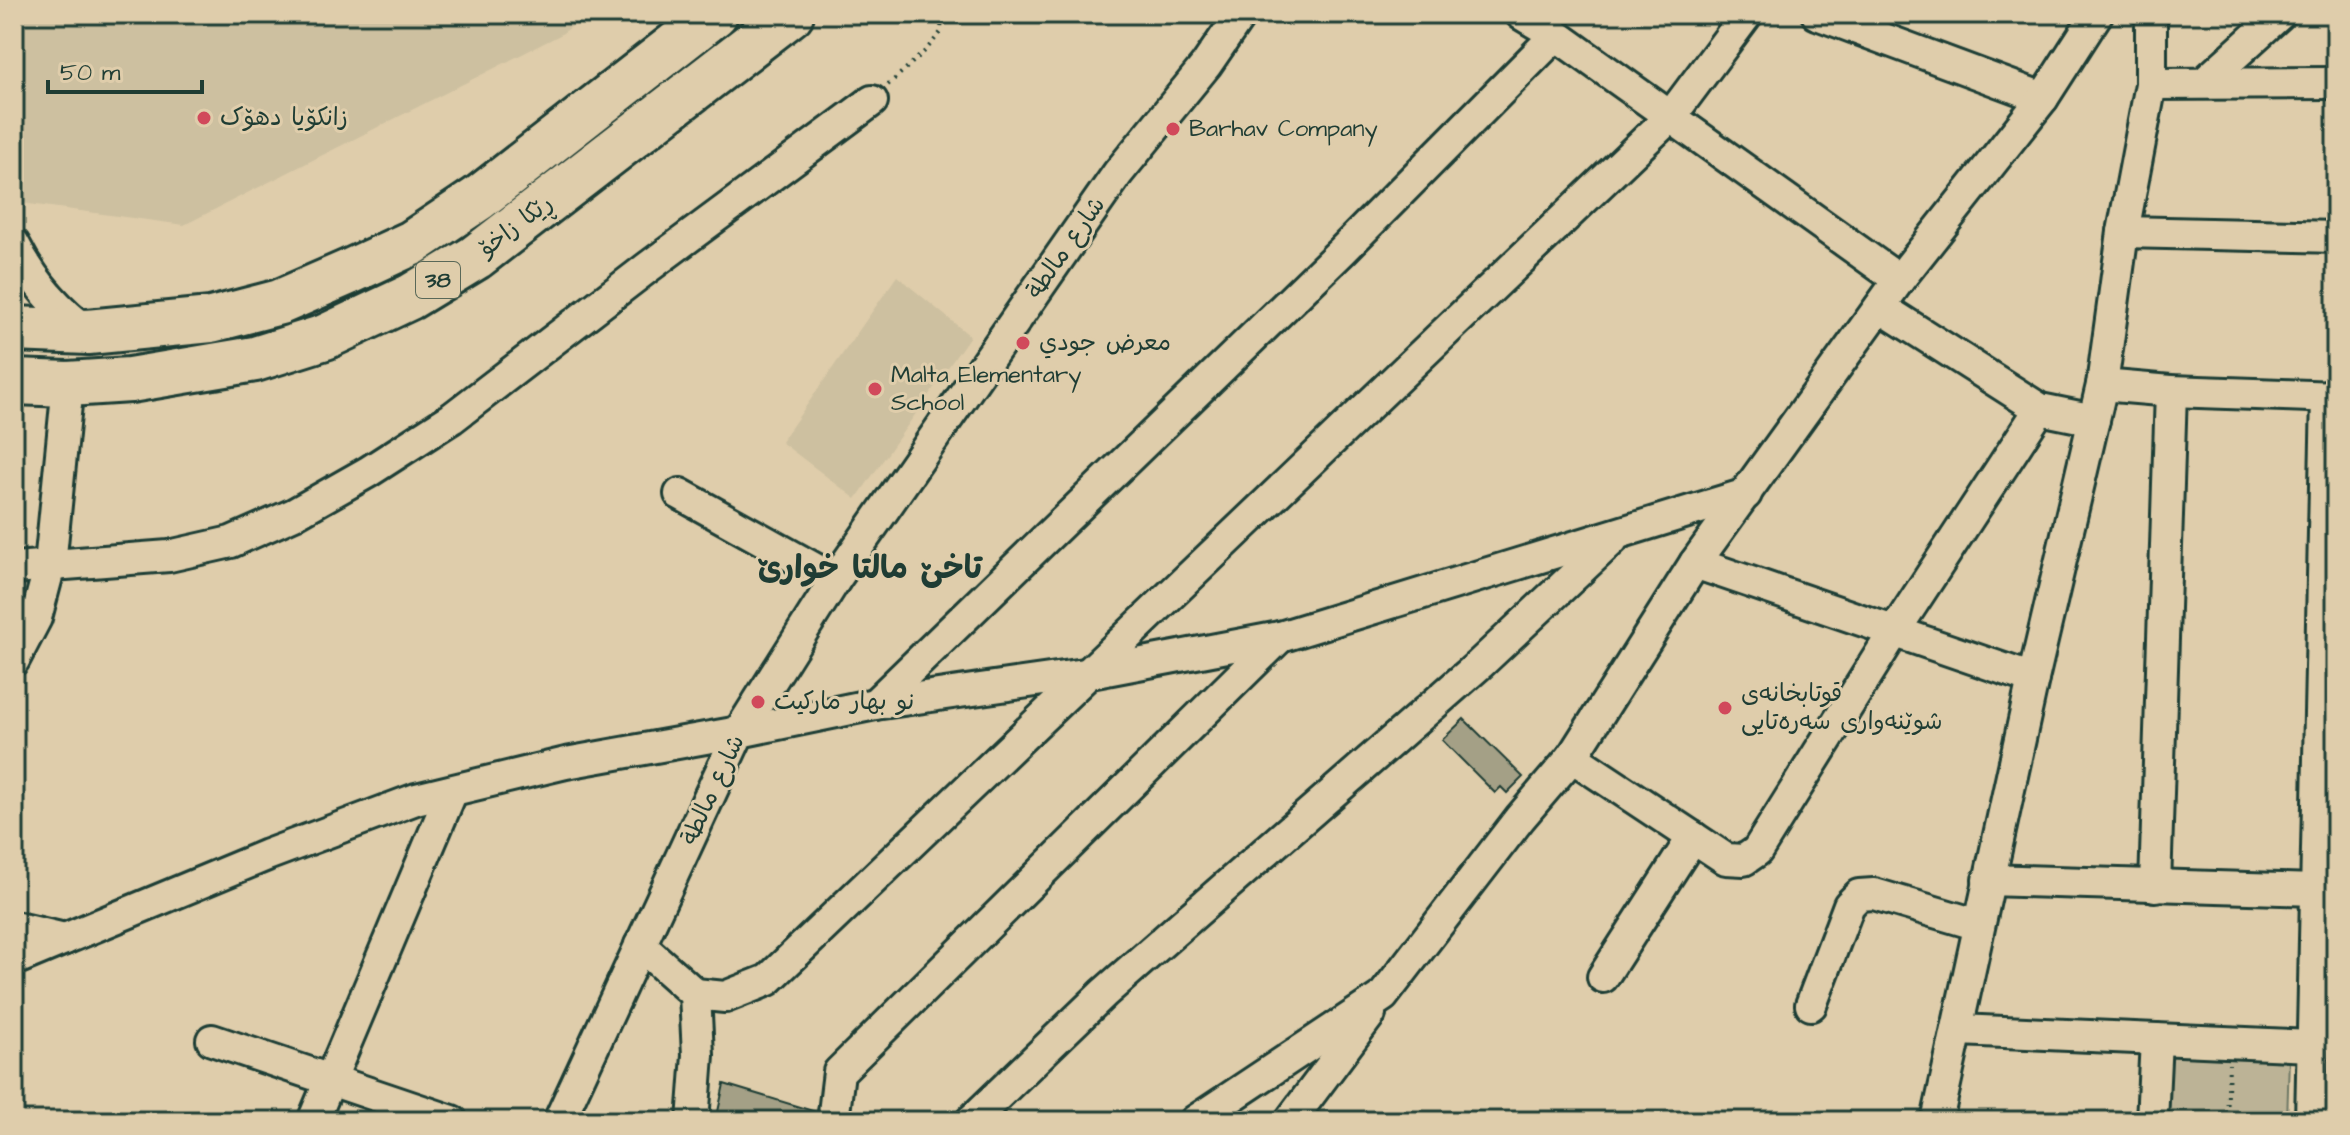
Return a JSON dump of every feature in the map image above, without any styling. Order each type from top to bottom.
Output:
[{"type":"highway","name":"ڕێکا زاخۆ","points":[[14,329],[88,332],[211,320],[280,302],[412,243],[479,198],[715,14]]},
{"type":"highway","name":"ڕێکا زاخۆ","points":[[14,382],[68,384],[130,380],[255,359],[325,337],[410,297],[476,257],[791,14]]},
{"type":"street","name":"شارع مالطة","points":[[559,1121],[739,732],[835,580],[1118,173],[1206,65],[1241,14]]},
{"type":"street","points":[[1521,14],[1556,35],[1899,280]]},
{"type":"street","points":[[640,945],[695,994],[725,997],[768,980],[1671,116],[1747,14]]},
{"type":"street","points":[[1817,14],[2043,98]]},
{"type":"street","points":[[1290,1121],[1520,818],[1572,757],[1695,563],[1899,280],[2043,98],[2097,14]]},
{"type":"street","points":[[1937,1121],[2033,679],[2102,385],[2123,232],[2151,84],[2151,14]]},
{"type":"street","points":[[2204,83],[2280,14]]},
{"type":"street","points":[[875,704],[1342,251],[1556,35]]},
{"type":"street","points":[[2151,84],[2336,83]]},
{"type":"street","points":[[14,568],[169,556],[231,542],[294,514],[368,472],[452,418],[872,101]]},
{"type":"street","points":[[2123,232],[2336,237]]},
{"type":"street","points":[[14,244],[38,285],[88,332]]},
{"type":"street","points":[[1880,307],[2040,409],[2094,420]]},
{"type":"street","points":[[14,660],[36,618],[50,565],[68,384]]},
{"type":"street","points":[[2102,385],[2331,397],[2328,701],[2315,890],[2312,1046],[2319,1109]]},
{"type":"street","points":[[2155,886],[2171,391]]},
{"type":"street","points":[[1572,757],[1726,859],[1744,860],[1757,851],[1894,632],[2040,409]]},
{"type":"street","points":[[680,494],[835,580]]},
{"type":"street","points":[[14,960],[267,855],[416,799],[566,763],[875,704],[1085,674],[1280,637],[1746,494]]},
{"type":"street","points":[[971,1121],[1104,993],[1480,664],[1618,534]]},
{"type":"street","points":[[1695,563],[2033,679]]},
{"type":"street","points":[[833,1121],[839,1072],[1280,637]]},
{"type":"street","points":[[313,1121],[452,791]]},
{"type":"street","points":[[1603,977],[1693,837]]},
{"type":"street","points":[[1988,880],[2315,890]]},
{"type":"street","points":[[1811,1005],[1849,905],[1859,895],[1874,894],[1979,925]]},
{"type":"street","points":[[14,927],[65,939]]},
{"type":"street","points":[[693,1121],[698,1055],[695,994]]},
{"type":"street","points":[[1195,1121],[1383,997]]},
{"type":"street","points":[[1959,1030],[2312,1046]]},
{"type":"street","points":[[2152,1121],[2156,1039]]},
{"type":"street","points":[[212,1040],[452,1121]]},
{"type":"path","points":[[872,101],[941,32],[942,14]]},
{"type":"path","points":[[2227,1121],[2230,1042]]},
{"type":"shaded area","name":"زانکۆیا دهۆک","points":[[14,14],[589,14],[560,35],[184,225],[14,202]]},
{"type":"shaded area","name":"Malta Elementary School","points":[[897,276],[970,336],[856,499],[781,442]]},
{"type":"shaded area","points":[[2170,1052],[2289,1057],[2287,1121],[2167,1121]]},
{"type":"building","points":[[1464,719],[1523,777],[1507,793],[1501,787],[1495,793],[1442,740]]},
{"type":"building","points":[[724,1084],[816,1112],[815,1121],[716,1121]]},
{"type":"place","name":"زانکۆیا دهۆک","points":[[204,118]]},
{"type":"place","name":"Barhav Company","points":[[1173,129]]},
{"type":"place","name":"معرض جودي","points":[[1023,343]]},
{"type":"place","name":"Malta Elementary School","points":[[875,389]]},
{"type":"place","name":"نو بهار ماركيت","points":[[758,702]]},
{"type":"place","name":"قوتابخانەی شوێنەواری سەرەتایی","points":[[1725,708]]},
{"type":"district","name":"تاخێ مالتا خوارێ","points":[[870,568]]}]
